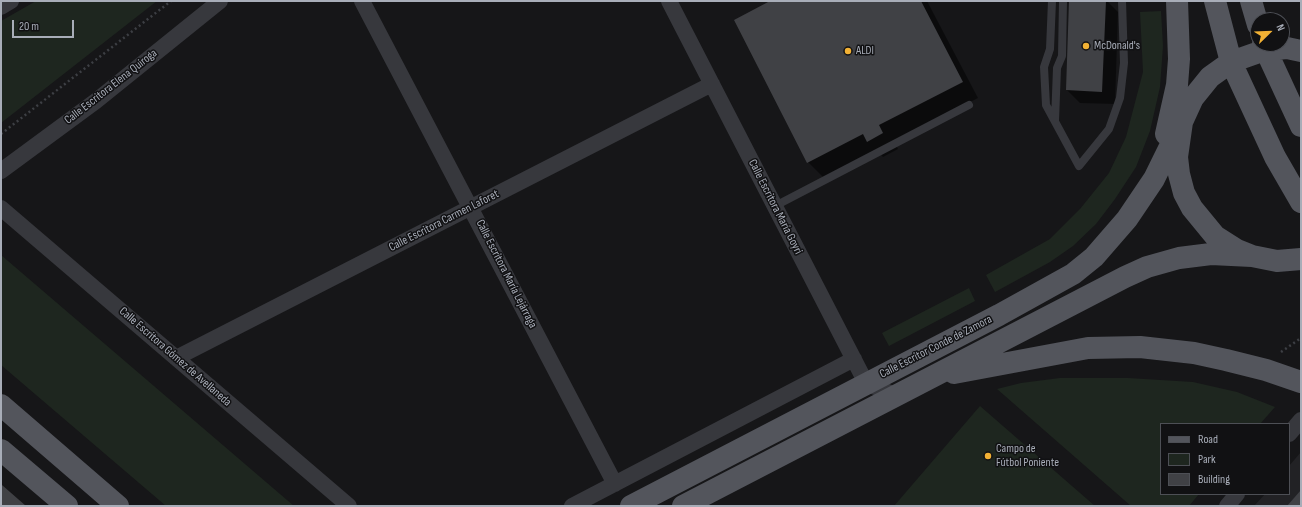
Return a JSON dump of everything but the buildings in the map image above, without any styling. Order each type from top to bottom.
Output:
[{"type":"main road","points":[[1154,179],[1166,138],[1177,85],[1179,59],[1177,1]]},
{"type":"main road","points":[[1215,1],[1231,62],[1275,157],[1301,202]]},
{"type":"main road","points":[[1251,1],[1254,12]]},
{"type":"main road","points":[[1290,49],[1301,51]]},
{"type":"main road","points":[[1253,52],[1231,62],[1210,77],[1193,98],[1182,122],[1177,157],[1179,174],[1184,193],[1192,208],[1215,236],[1237,250],[1252,256],[1277,261],[1301,259]]},
{"type":"main road","points":[[1266,52],[1301,126]]},
{"type":"main road","name":"Calle Escritor Conde de Zamora","points":[[631,506],[1073,274],[1084,266],[1110,239],[1134,209],[1154,179],[1182,122]]},
{"type":"main road","name":"Calle Escritor Conde de Zamora","points":[[683,506],[897,396],[1103,287],[1147,267],[1191,256],[1211,254],[1252,256]]},
{"type":"main road","points":[[935,376],[1062,352],[1112,346],[1161,348],[1194,353],[1266,370],[1301,382]]},
{"type":"main road","points":[[1,405],[118,506]]},
{"type":"main road","points":[[1,450],[67,506]]},
{"type":"street","points":[[1,8],[11,1]]},
{"type":"street","name":"Calle Escritora Elena Quiroga","points":[[1,171],[96,101],[220,1]]},
{"type":"street","name":"Calle Escritora María Lejárraga","points":[[362,1],[472,207],[615,484]]},
{"type":"street","name":"Calle Escritora María Goyri","points":[[669,1],[866,384]]},
{"type":"street","name":"Calle Escritora Carmen Laforet","points":[[176,358],[712,84]]},
{"type":"street","name":"Calle Escritora Gómez de Avellaneda","points":[[1,208],[349,506]]},
{"type":"street","points":[[572,506],[854,359]]},
{"type":"street","points":[[866,384],[897,396]]},
{"type":"street","points":[[1290,433],[1301,420]]},
{"type":"street","points":[[1227,506],[1236,495]]},
{"type":"lane","points":[[1052,1],[1050,49],[1044,67],[1046,105],[1079,166],[1109,129],[1120,98],[1124,63],[1122,1]]},
{"type":"lane","points":[[1055,121],[1057,68],[1062,56],[1063,1]]},
{"type":"lane","points":[[775,206],[969,105]]},
{"type":"path","points":[[1,134],[171,1]]},
{"type":"path","points":[[1266,370],[1269,360],[1301,338]]},
{"type":"shaded area","points":[[1301,452],[1301,506],[1254,506],[1264,495],[1290,495],[1290,465]]},
{"type":"green space","points":[[36,1],[157,1],[1,123],[1,21]]},
{"type":"green space","points":[[1161,11],[1163,46],[1160,87],[1150,131],[1136,167],[1096,224],[1073,246],[1050,262],[995,292],[986,275],[1050,239],[1080,209],[1109,173],[1126,137],[1143,72],[1140,12]]},
{"type":"green space","points":[[1,255],[294,506],[166,506],[1,365]]},
{"type":"green space","points":[[969,288],[975,301],[889,346],[882,333]]},
{"type":"green space","points":[[1060,378],[1128,378],[1193,382],[1237,392],[1275,407],[1261,423],[1160,423],[1160,495],[1198,495],[1189,506],[1131,506],[997,389],[1021,383]]},
{"type":"green space","name":"Campo de Fútbol Poniente","points":[[980,406],[1095,506],[894,506]]},
{"type":"place","name":"McDonald's","points":[[1086,46]]},
{"type":"place","name":"ALDI","points":[[848,51]]},
{"type":"place","name":"Campo de Fútbol Poniente","points":[[988,456]]}]
